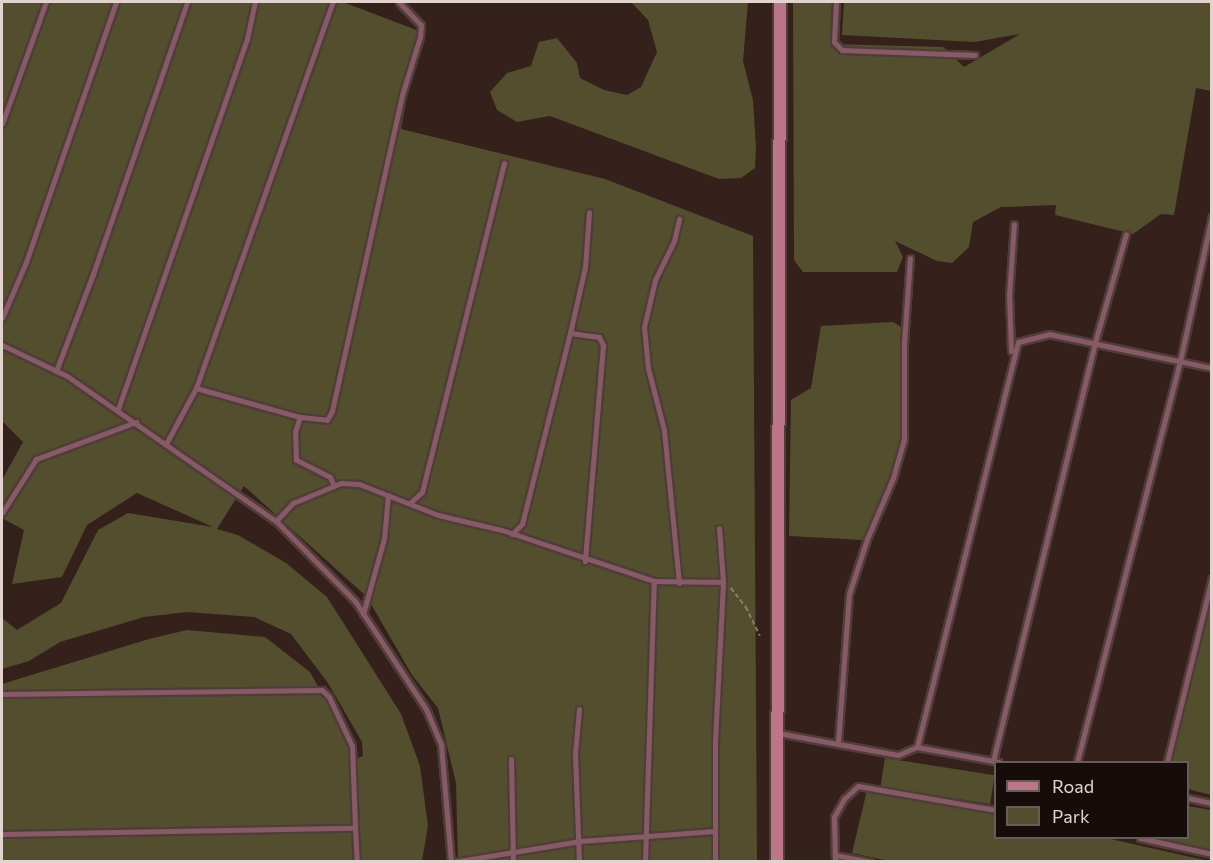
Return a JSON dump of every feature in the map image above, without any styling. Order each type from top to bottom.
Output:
[{"type":"main road","points":[[777,861],[780,2]]},
{"type":"lane","points":[[2,124],[46,2]]},
{"type":"lane","points":[[2,318],[26,262],[116,2]]},
{"type":"lane","points":[[56,371],[93,274],[187,2]]},
{"type":"lane","points":[[118,410],[247,39],[255,2]]},
{"type":"lane","points":[[167,442],[196,388],[333,2]]},
{"type":"lane","points":[[196,388],[300,417],[327,420],[332,411],[402,95],[420,37],[421,25],[399,2]]},
{"type":"lane","points":[[836,2],[834,42],[842,50],[975,55]]},
{"type":"lane","points":[[410,503],[422,492],[504,164]]},
{"type":"lane","points":[[513,534],[522,524],[570,333],[585,267],[589,212]]},
{"type":"lane","points":[[1077,761],[1180,361],[1212,216]]},
{"type":"lane","points":[[679,219],[674,241],[655,280],[644,327],[648,368],[664,430],[679,583]]},
{"type":"lane","points":[[1011,363],[1009,295],[1014,224]]},
{"type":"lane","points":[[996,761],[1095,342],[1126,234]]},
{"type":"lane","points":[[838,743],[849,594],[867,539],[893,478],[904,439],[904,343],[910,258]]},
{"type":"lane","points":[[570,333],[599,338],[603,345],[585,561]]},
{"type":"lane","points":[[917,747],[1018,342],[1038,334],[1095,342],[1212,368]]},
{"type":"lane","points":[[2,345],[56,371],[118,410],[276,520],[363,614],[426,709],[441,745],[452,861],[513,854],[580,841],[646,838],[715,831]]},
{"type":"lane","points":[[300,417],[295,432],[296,460],[330,477],[334,486]]},
{"type":"lane","points":[[2,513],[36,459],[136,422]]},
{"type":"lane","points":[[276,520],[293,503],[334,486],[359,484],[410,503],[513,534],[585,561],[654,581],[723,582]]},
{"type":"lane","points":[[363,614],[384,539],[388,495]]},
{"type":"lane","points":[[715,861],[723,582],[719,528]]},
{"type":"lane","points":[[1167,761],[1212,578]]},
{"type":"lane","points":[[645,861],[654,581]]},
{"type":"lane","points":[[2,694],[322,690],[329,697],[352,746],[357,861]]},
{"type":"lane","points":[[579,709],[575,754],[579,861]]},
{"type":"lane","points":[[778,733],[898,754],[917,747],[994,762]]},
{"type":"lane","points":[[511,759],[513,861]]},
{"type":"lane","points":[[870,861],[835,858],[834,818],[844,799],[858,786],[994,810]]},
{"type":"lane","points":[[1189,798],[1212,803]]},
{"type":"lane","points":[[2,834],[355,828]]},
{"type":"lane","points":[[1148,839],[1212,854]]},
{"type":"path","points":[[723,582],[746,607],[760,636]]},
{"type":"green space","points":[[2,2],[343,2],[419,31],[401,129],[605,179],[753,236],[757,861],[458,861],[456,783],[438,708],[412,675],[367,597],[244,486],[217,529],[238,535],[286,563],[327,597],[401,714],[420,766],[428,826],[422,861],[2,861],[2,684],[149,639],[187,630],[265,637],[310,672],[358,758],[363,756],[362,742],[328,683],[291,634],[254,617],[187,612],[144,617],[60,642],[29,661],[2,669],[2,618],[17,630],[61,603],[98,530],[128,513],[213,527],[137,493],[87,525],[62,577],[12,584],[24,530],[2,518],[2,480],[23,442],[2,421]]},
{"type":"green space","points":[[631,2],[748,2],[743,61],[753,100],[756,148],[755,168],[741,178],[719,179],[550,116],[517,122],[497,110],[490,92],[507,73],[531,66],[539,42],[557,38],[577,63],[580,78],[604,90],[627,95],[641,87],[657,52],[648,20]]},
{"type":"green space","points":[[793,2],[832,2],[830,44],[943,47],[964,67],[1020,34],[975,42],[842,35],[844,2],[1211,2],[1211,91],[1196,88],[1174,215],[1161,214],[1133,234],[1055,215],[1056,205],[1001,207],[973,222],[969,247],[952,263],[937,261],[895,241],[903,257],[897,272],[803,272],[794,260]]},
{"type":"green space","points":[[893,322],[901,327],[901,438],[892,473],[863,540],[789,536],[791,400],[811,388],[821,326]]},
{"type":"green space","points":[[1211,592],[1211,795],[1189,789],[1189,761],[1169,761]]},
{"type":"green space","points":[[885,758],[994,775],[990,804],[880,787]]},
{"type":"green space","points":[[867,790],[994,815],[994,839],[1110,839],[1209,861],[894,862],[852,853]]},
{"type":"green space","points":[[1189,806],[1211,810],[1211,852],[1153,839],[1189,839]]}]
